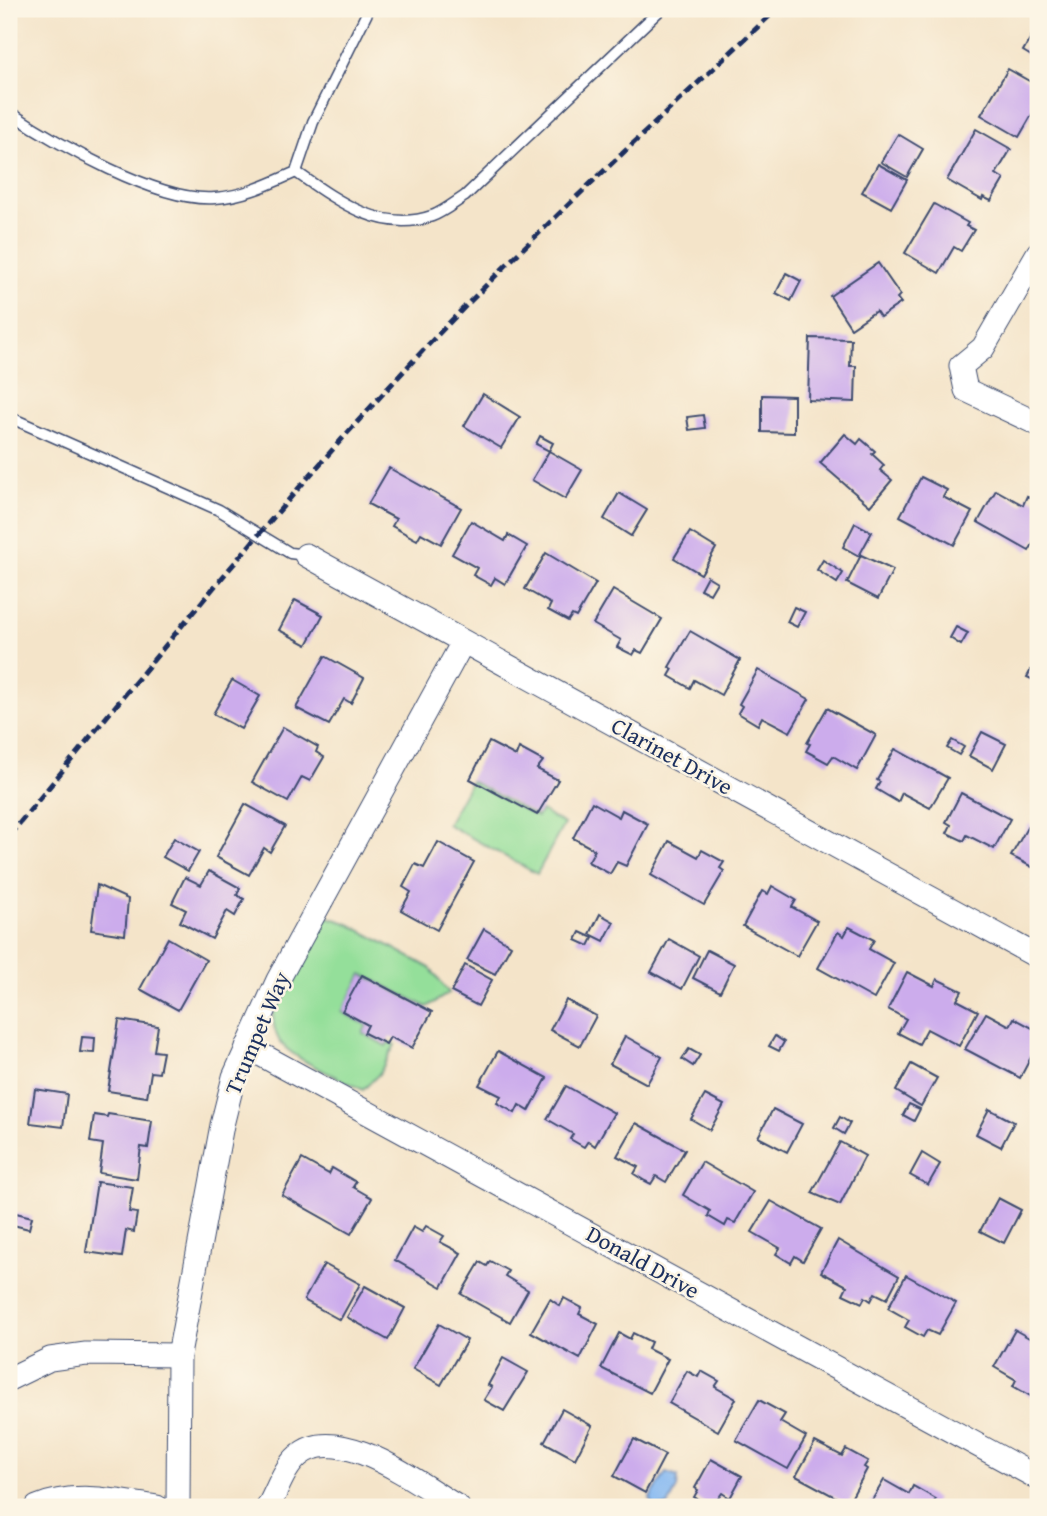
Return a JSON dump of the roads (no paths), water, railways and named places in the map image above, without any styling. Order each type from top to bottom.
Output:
[{"type":"street","points":[[1038,253],[983,348],[961,366],[966,390],[1038,424]]},
{"type":"street","name":"Clarinet Drive","points":[[306,555],[1038,957]]},
{"type":"street","name":"Trumpet Way","points":[[178,1507],[180,1355],[222,1125],[234,1077],[278,979],[463,642]]},
{"type":"street","name":"Donald Drive","points":[[247,1047],[1038,1478]]},
{"type":"street","points":[[9,1379],[50,1359],[86,1354],[180,1355]]},
{"type":"street","points":[[268,1507],[297,1457],[312,1446],[329,1444],[348,1446],[366,1454],[458,1507]]},
{"type":"street","points":[[37,1507],[50,1501],[103,1498],[157,1507]]},
{"type":"lane","points":[[9,112],[112,170],[158,190],[190,198],[247,194],[296,172],[313,122],[369,9]]},
{"type":"lane","points":[[296,172],[363,214],[388,220],[414,221],[435,215],[465,196],[661,9]]},
{"type":"lane","points":[[9,417],[219,510],[290,553],[306,555]]},
{"type":"water","points":[[666,1473],[678,1477],[677,1488],[668,1506],[654,1507],[650,1498]]},
{"type":"railway","points":[[9,836],[163,648],[374,403],[557,216],[777,9]]}]
